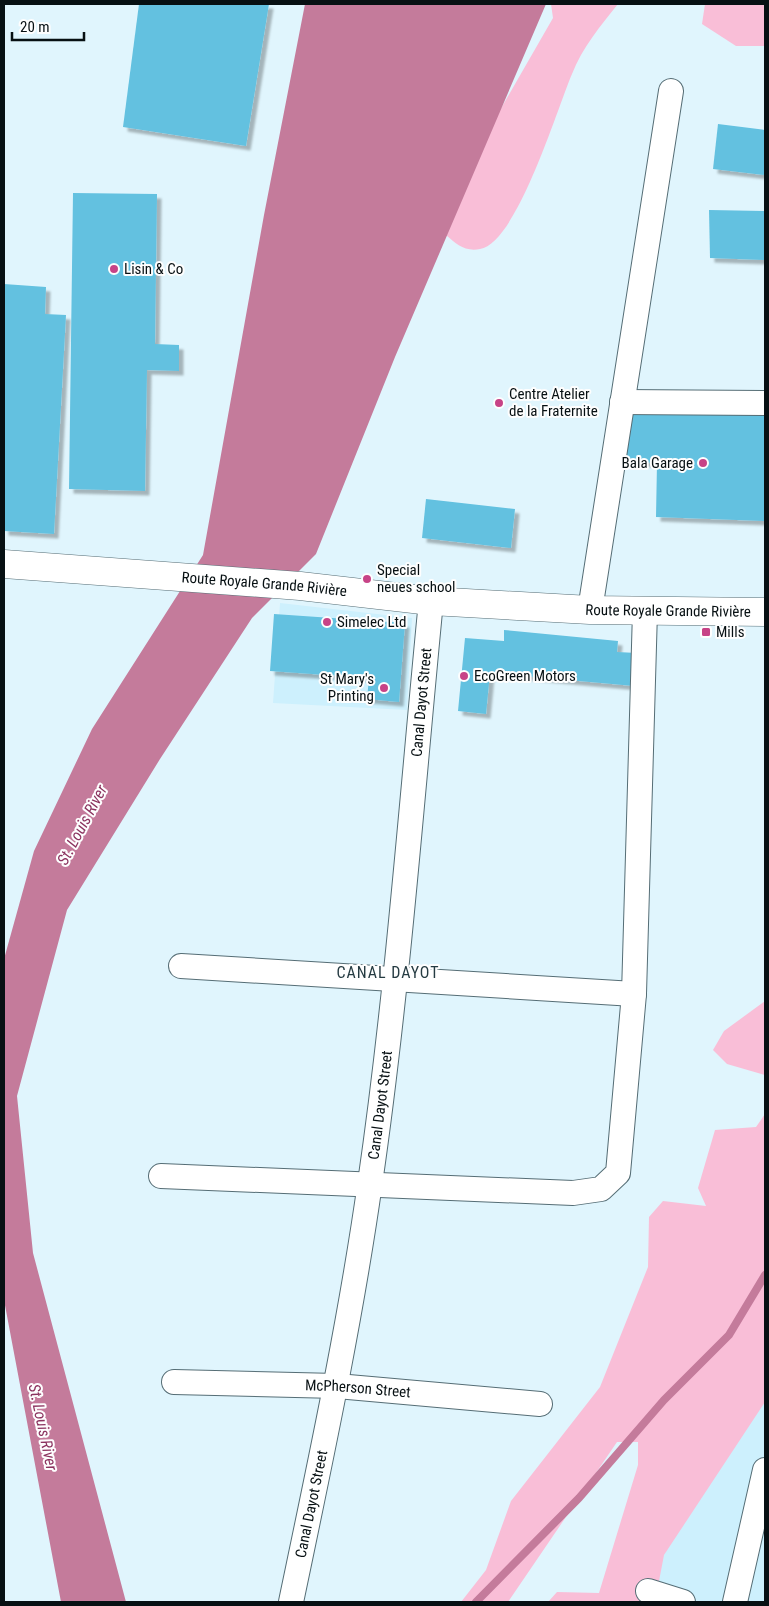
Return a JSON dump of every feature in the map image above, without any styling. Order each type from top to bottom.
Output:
[{"type":"main road","name":"Route Royale Grande Rivière","points":[[4,564],[300,586],[430,601],[590,610],[765,612]]},
{"type":"street","points":[[590,610],[671,91]]},
{"type":"street","points":[[622,402],[765,403]]},
{"type":"street","name":"Canal Dayot Street","points":[[291,1602],[337,1386],[370,1183],[395,980],[430,601]]},
{"type":"street","points":[[161,1176],[370,1183],[573,1193],[601,1189],[618,1174],[634,994],[645,611]]},
{"type":"street","points":[[181,966],[634,994]]},
{"type":"street","name":"McPherson Street","points":[[174,1382],[337,1386],[540,1404]]},
{"type":"street","points":[[735,1602],[765,1470]]},
{"type":"street","points":[[648,1591],[683,1602]]},
{"type":"shaded area","points":[[551,4],[618,4],[592,37],[576,64],[534,172],[508,224],[494,241],[480,249],[465,248],[446,235],[496,117],[553,18]]},
{"type":"shaded area","points":[[705,4],[765,4],[765,46],[736,46],[702,24]]},
{"type":"shaded area","points":[[280,603],[412,618],[407,710],[273,703]]},
{"type":"shaded area","points":[[765,1001],[765,1075],[727,1064],[713,1050],[724,1031]]},
{"type":"shaded area","points":[[765,1114],[765,1402],[664,1555],[655,1602],[548,1602],[557,1592],[599,1593],[638,1465],[638,1442],[617,1442],[508,1602],[461,1602],[486,1570],[511,1501],[600,1387],[648,1267],[649,1217],[663,1201],[706,1206],[698,1188],[715,1130],[756,1127]]},
{"type":"shaded area","points":[[765,1325],[765,1602],[644,1602],[648,1591]]},
{"type":"water","name":"St. Louis River","points":[[305,4],[546,4],[395,357],[316,554],[252,618],[160,759],[67,910],[17,1096],[33,1253],[126,1602],[61,1602],[4,1300],[4,959],[34,851],[92,729],[203,555],[264,215]]},
{"type":"building","points":[[139,4],[269,4],[246,146],[123,127]]},
{"type":"building","points":[[718,124],[765,130],[765,175],[713,169]]},
{"type":"building","name":"Lisin & Co","points":[[73,193],[157,194],[155,344],[179,345],[179,371],[147,370],[145,491],[69,489]]},
{"type":"building","points":[[709,210],[765,211],[765,260],[710,258]]},
{"type":"building","points":[[4,284],[46,287],[45,314],[66,315],[54,534],[4,531]]},
{"type":"building","name":"Bala Garage","points":[[643,405],[765,410],[764,521],[656,517],[657,463],[625,462],[626,421]]},
{"type":"building","points":[[426,499],[515,509],[511,548],[422,538]]},
{"type":"building","points":[[274,614],[405,623],[399,702],[367,699],[369,678],[270,671]]},
{"type":"building","points":[[504,630],[618,641],[617,652],[637,653],[634,686],[490,673],[486,714],[458,711],[465,638],[504,641]]},
{"type":"waterway","points":[[476,1602],[579,1498],[664,1400],[729,1335],[765,1275]]},
{"type":"place","name":"Lisin & Co","points":[[114,269]]},
{"type":"place","name":"Centre Atelier de la Fraternite","points":[[499,403]]},
{"type":"place","name":"Bala Garage","points":[[703,463]]},
{"type":"place","name":"Special neues school","points":[[367,579]]},
{"type":"place","name":"Simelec Ltd","points":[[327,622]]},
{"type":"place","name":"Mills","points":[[706,632]]},
{"type":"place","name":"EcoGreen Motors","points":[[464,676]]},
{"type":"place","name":"St Mary's Printing","points":[[384,688]]},
{"type":"district","name":"CANAL DAYOT","points":[[388,972]]}]
